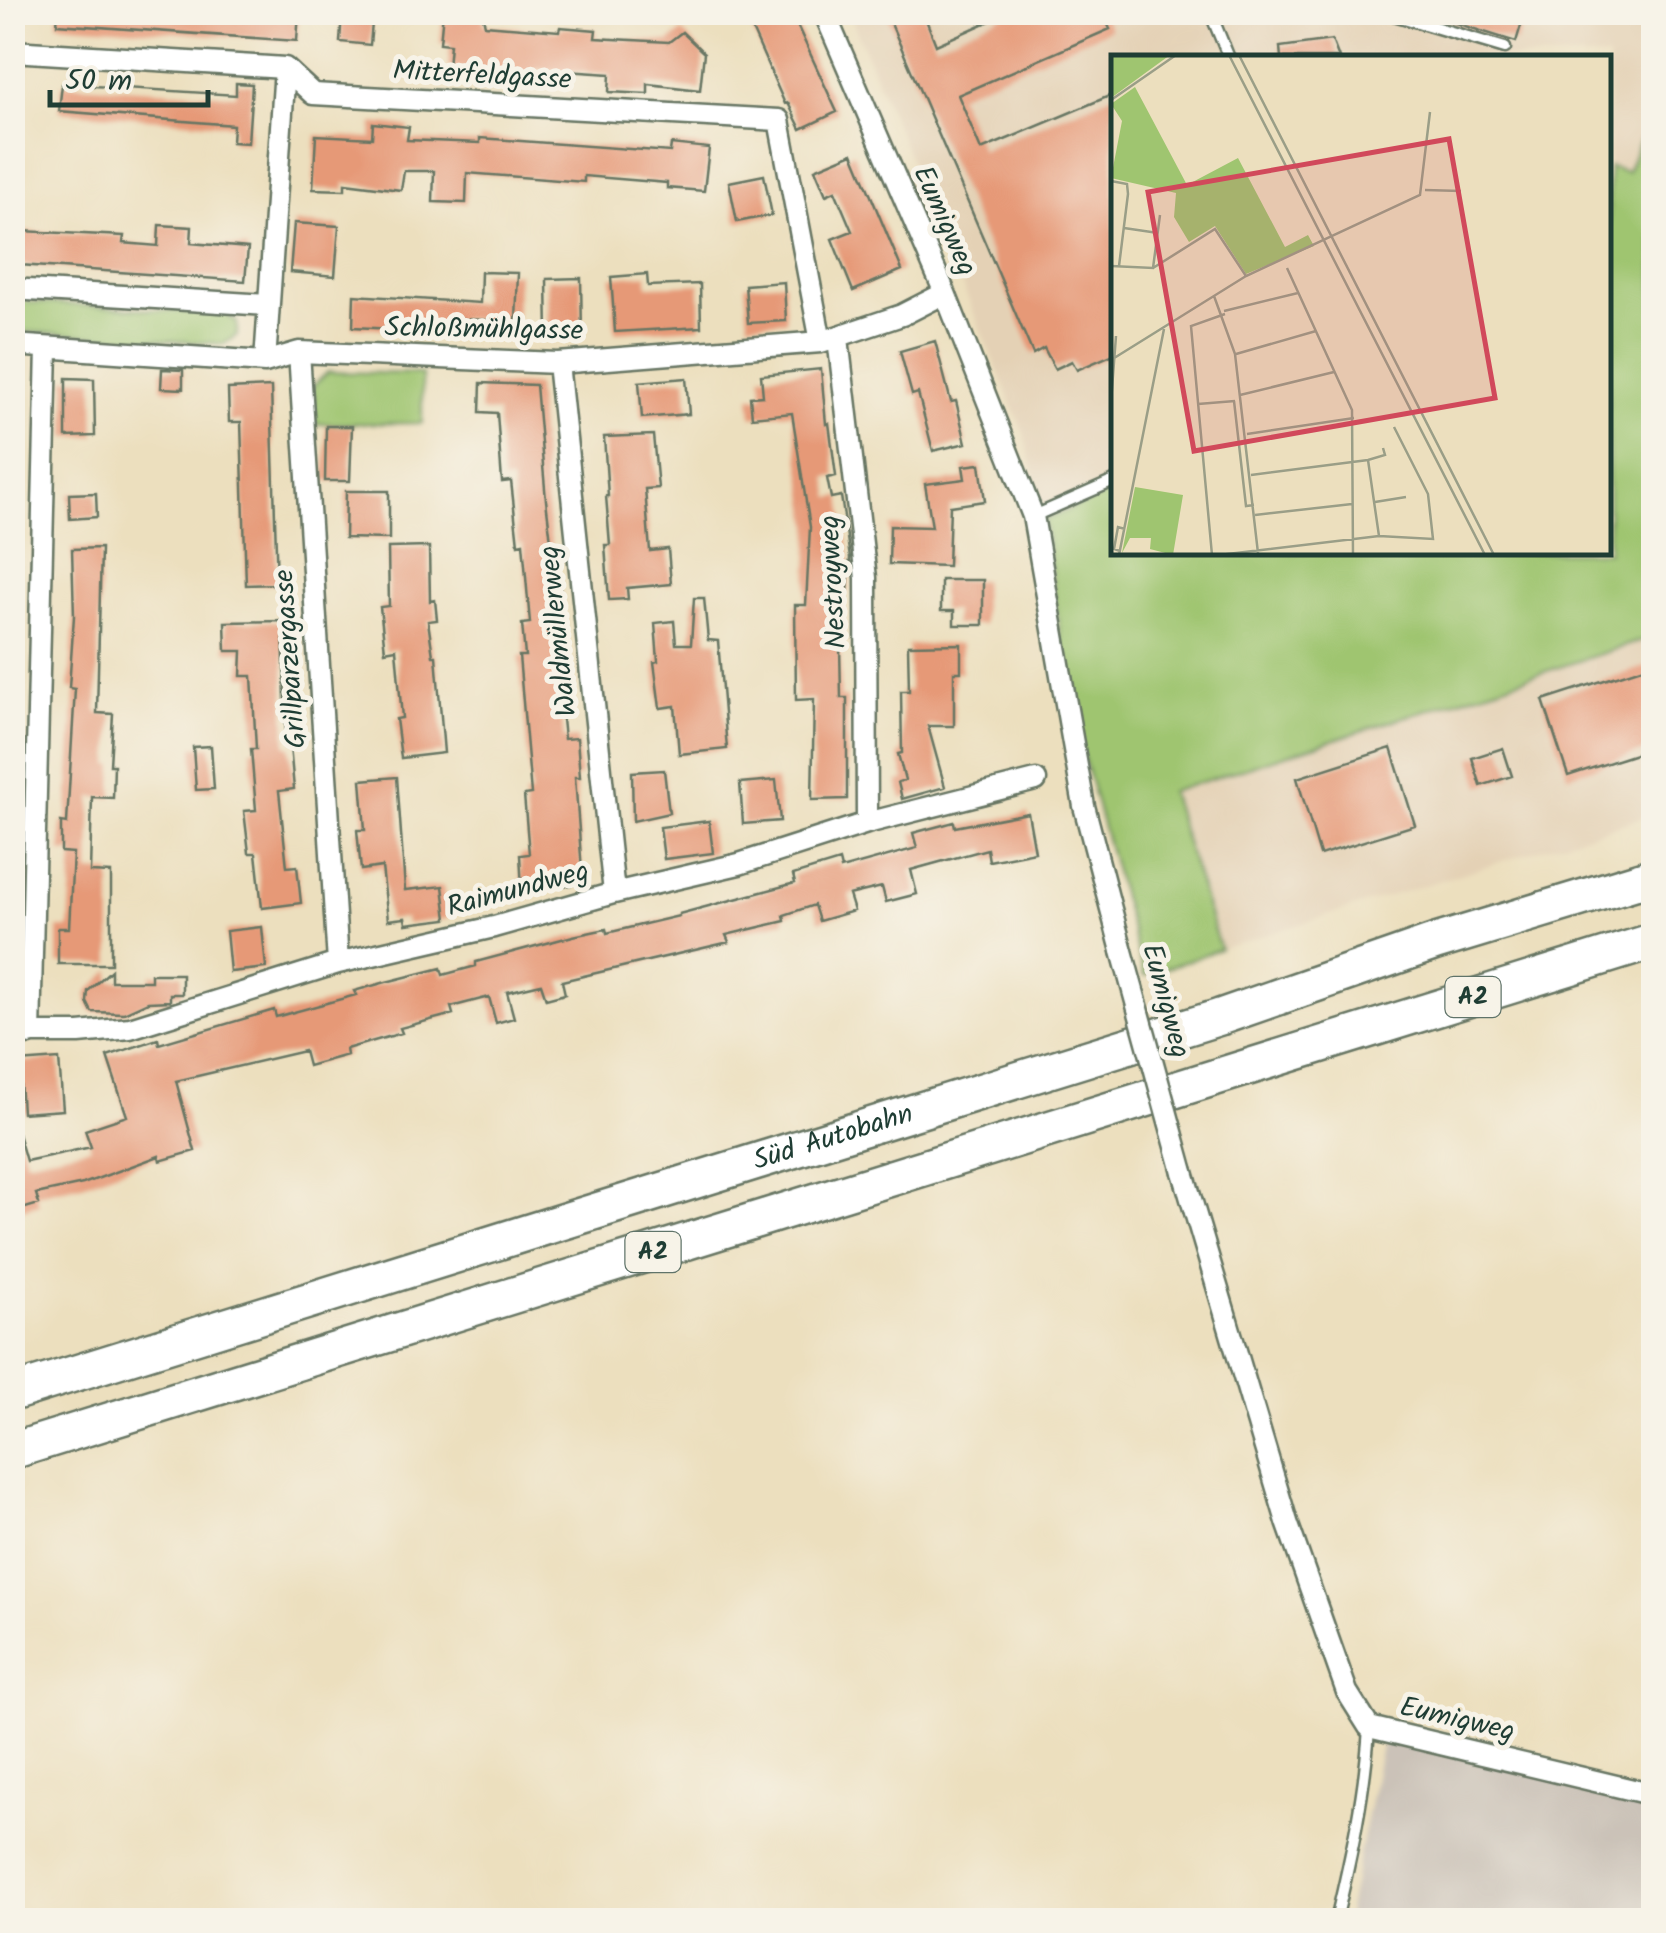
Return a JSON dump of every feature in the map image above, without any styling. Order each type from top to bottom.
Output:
[{"type":"highway","name":"Süd Autobahn","points":[[12,1393],[1220,1017],[1436,942],[1654,876]]},
{"type":"highway","name":"Süd Autobahn","points":[[12,1451],[1654,941]]},
{"type":"street","name":"Eumigweg","points":[[824,12],[945,293],[1033,516],[1084,806],[1122,950],[1287,1522],[1346,1692],[1369,1727],[1654,1795]]},
{"type":"street","name":"Mitterfeldgasse","points":[[12,50],[285,68],[314,94],[779,120]]},
{"type":"street","points":[[265,362],[285,68]]},
{"type":"street","name":"Nestroyweg","points":[[779,120],[829,340],[866,578],[867,823]]},
{"type":"street","points":[[12,289],[268,306]]},
{"type":"street","name":"Schloßmühlgasse","points":[[12,345],[265,362],[299,352],[558,364],[829,340],[902,315],[945,293]]},
{"type":"street","points":[[21,1034],[47,348]]},
{"type":"street","name":"Grillparzergasse","points":[[299,352],[338,963]]},
{"type":"street","name":"Waldmüllerweg","points":[[558,364],[614,893]]},
{"type":"street","name":"Raimundweg","points":[[21,1034],[130,1028],[338,963],[740,864],[867,823],[1036,780]]},
{"type":"lane","points":[[1210,12],[1227,55]]},
{"type":"lane","points":[[1384,12],[1505,48]]},
{"type":"lane","points":[[1033,516],[1111,482]]},
{"type":"lane","points":[[1336,1920],[1353,1847],[1369,1727]]},
{"type":"shaded area","points":[[849,13],[1653,13],[1653,110],[1627,172],[1611,168],[1611,55],[1111,55],[1111,492],[1044,520],[1025,436]]},
{"type":"shaded area","points":[[1653,637],[1653,814],[1220,949],[1170,792]]},
{"type":"shaded area","points":[[1384,1731],[1653,1802],[1653,1920],[1346,1920]]},
{"type":"green space","points":[[1653,110],[1653,637],[1170,792],[1220,949],[1144,976],[1071,712],[1044,520],[1111,492],[1111,555],[1611,555],[1611,168],[1627,172]]},
{"type":"green space","points":[[12,301],[225,314],[237,322],[237,335],[224,344],[13,331]]},
{"type":"green space","points":[[328,372],[422,374],[422,423],[316,424],[313,386]]},
{"type":"building","points":[[58,12],[299,12],[297,41],[57,24]]},
{"type":"building","points":[[342,12],[373,12],[370,45],[340,42]]},
{"type":"building","points":[[443,12],[482,12],[485,25],[596,30],[595,38],[669,42],[682,32],[704,53],[700,90],[648,84],[648,94],[609,92],[610,74],[536,69],[535,80],[499,77],[500,71],[448,67],[450,44],[440,43]]},
{"type":"building","points":[[763,12],[791,12],[837,112],[801,129],[788,103],[785,104],[747,18]]},
{"type":"building","points":[[886,12],[923,12],[936,45],[1010,12],[1102,12],[1110,29],[958,95],[981,150],[1111,95],[1111,355],[1077,370],[1072,361],[1055,369],[1044,348],[1033,354]]},
{"type":"building","points":[[1434,12],[1525,12],[1516,42],[1433,16]]},
{"type":"building","points":[[1332,40],[1338,55],[1281,55],[1280,47]]},
{"type":"building","points":[[236,83],[252,84],[248,143],[232,142],[233,125],[59,111],[62,84],[236,95]]},
{"type":"building","points":[[373,123],[409,127],[407,140],[480,143],[480,138],[670,152],[671,144],[709,148],[704,191],[667,188],[667,183],[584,176],[584,182],[467,173],[466,203],[433,202],[434,171],[404,171],[401,190],[345,183],[345,190],[313,189],[316,135],[372,138]]},
{"type":"building","points":[[853,153],[902,270],[853,291],[832,239],[852,231],[835,191],[826,195],[815,169]]},
{"type":"building","points":[[764,175],[772,215],[737,222],[729,182]]},
{"type":"building","points":[[294,223],[339,226],[335,276],[290,272]]},
{"type":"building","points":[[159,225],[192,227],[191,243],[248,248],[245,281],[20,265],[22,231],[124,236],[123,243],[158,246]]},
{"type":"building","points":[[481,272],[518,273],[516,321],[460,319],[459,332],[353,327],[354,295],[480,303]]},
{"type":"building","points":[[647,274],[648,286],[700,284],[701,327],[615,332],[611,277]]},
{"type":"building","points":[[581,278],[582,336],[548,337],[547,279]]},
{"type":"building","points":[[784,282],[786,321],[748,323],[745,285]]},
{"type":"building","points":[[935,341],[966,443],[933,451],[918,393],[912,395],[900,351]]},
{"type":"building","points":[[162,369],[183,370],[183,389],[161,388]]},
{"type":"building","points":[[821,369],[836,476],[827,478],[831,498],[841,496],[850,558],[848,592],[839,592],[841,698],[847,698],[847,799],[812,800],[814,699],[796,700],[795,605],[806,605],[810,527],[792,413],[752,417],[750,397],[763,396],[761,375]]},
{"type":"building","points":[[66,378],[94,379],[95,436],[66,437]]},
{"type":"building","points":[[686,378],[689,414],[642,418],[639,382]]},
{"type":"building","points":[[481,383],[536,385],[566,652],[557,654],[564,739],[577,738],[580,777],[575,777],[583,884],[522,889],[520,855],[529,854],[524,795],[531,794],[519,656],[525,656],[522,624],[530,623],[523,543],[518,544],[511,481],[502,482],[497,413],[480,412]]},
{"type":"building","points":[[271,387],[277,584],[246,585],[241,422],[229,422],[228,389]]},
{"type":"building","points":[[326,426],[352,426],[350,481],[325,481]]},
{"type":"building","points":[[653,435],[658,488],[645,489],[650,551],[668,549],[671,584],[627,588],[628,599],[609,600],[604,437]]},
{"type":"building","points":[[980,464],[985,501],[950,506],[948,566],[889,564],[890,526],[932,527],[925,484],[965,479],[963,466]]},
{"type":"building","points":[[346,491],[389,491],[389,539],[345,538]]},
{"type":"building","points":[[96,493],[97,517],[70,519],[69,494]]},
{"type":"building","points":[[429,547],[430,601],[435,600],[437,620],[428,621],[436,656],[444,753],[401,758],[396,719],[402,718],[396,649],[385,651],[380,607],[389,606],[388,548]]},
{"type":"building","points":[[101,548],[97,713],[113,714],[113,798],[92,797],[90,872],[111,873],[111,964],[58,964],[58,928],[69,928],[73,853],[61,852],[61,822],[67,823],[75,689],[69,688],[74,616],[72,549]]},
{"type":"building","points":[[941,580],[983,580],[983,625],[954,625],[954,611],[941,611]]},
{"type":"building","points":[[694,598],[704,598],[708,640],[718,641],[727,749],[679,754],[675,706],[660,708],[654,662],[658,661],[655,623],[674,621],[676,644],[691,644]]},
{"type":"building","points":[[283,621],[286,746],[290,746],[294,789],[279,791],[287,867],[297,866],[301,903],[262,908],[256,853],[249,853],[244,811],[256,810],[251,749],[256,749],[252,676],[241,676],[242,651],[226,651],[225,622]]},
{"type":"building","points":[[961,644],[961,672],[954,672],[954,726],[928,726],[945,787],[902,799],[898,782],[905,780],[898,754],[902,753],[901,691],[909,691],[908,645]]},
{"type":"building","points":[[1654,664],[1654,748],[1568,776],[1543,700]]},
{"type":"building","points":[[211,746],[214,789],[196,790],[193,747]]},
{"type":"building","points":[[1391,748],[1415,825],[1320,855],[1297,778]]},
{"type":"building","points":[[1503,748],[1512,776],[1481,786],[1472,758]]},
{"type":"building","points":[[664,770],[669,813],[633,821],[632,772]]},
{"type":"building","points":[[397,777],[405,890],[443,886],[447,919],[406,924],[405,918],[388,920],[382,867],[361,870],[357,830],[365,830],[361,780]]},
{"type":"building","points":[[776,780],[780,821],[743,824],[740,783]]},
{"type":"building","points":[[1028,813],[1035,852],[989,861],[987,849],[911,870],[917,894],[886,902],[882,887],[849,895],[854,911],[819,921],[814,905],[784,915],[785,921],[726,935],[729,942],[562,981],[565,994],[546,999],[541,984],[507,992],[514,1018],[496,1023],[489,997],[451,1007],[453,1014],[400,1028],[402,1033],[346,1049],[347,1055],[308,1066],[304,1051],[176,1081],[195,1151],[160,1161],[159,1156],[83,1184],[36,1194],[39,1204],[12,1212],[12,1130],[17,1130],[26,1161],[91,1147],[85,1130],[127,1116],[107,1056],[274,1010],[276,1017],[441,968],[443,975],[573,936],[606,929],[607,933],[679,916],[795,883],[793,875],[839,861],[841,869],[917,848],[913,833],[954,822],[955,827]]},
{"type":"building","points":[[709,821],[713,853],[664,859],[660,827]]},
{"type":"building","points":[[262,927],[266,968],[230,972],[226,931]]},
{"type":"building","points":[[111,970],[111,981],[151,981],[151,974],[182,974],[182,994],[170,994],[170,1001],[148,1002],[124,1013],[92,1012],[87,1002],[88,991]]},
{"type":"building","points":[[59,1059],[63,1110],[22,1113],[19,1062]]}]
